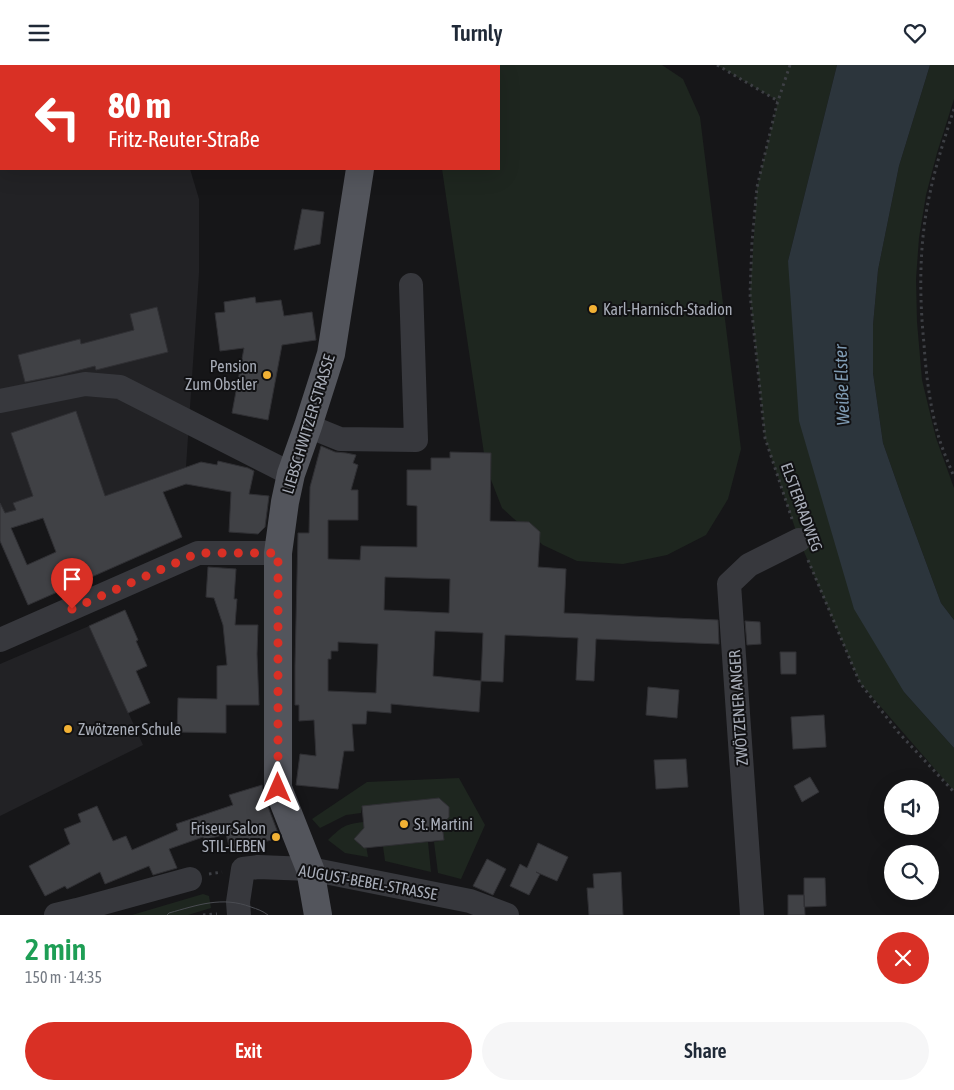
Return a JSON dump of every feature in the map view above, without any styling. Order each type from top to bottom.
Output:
[{"type":"main road","name":"LIEBSCHWITZER STRASSE","points":[[318,915],[310,869],[278,788],[278,553],[285,501],[291,474],[331,354],[360,170]]},
{"type":"street","points":[[308,426],[340,439],[416,440],[411,285]]},
{"type":"street","points":[[0,401],[85,384],[120,387],[291,474]]},
{"type":"street","name":"ZWÖTZENER ANGER","points":[[752,915],[729,584],[749,565],[799,540]]},
{"type":"street","points":[[0,640],[198,553],[278,553]]},
{"type":"street","name":"AUGUST-BEBEL-STRASSE","points":[[243,869],[258,867],[310,869],[469,908],[507,915]]},
{"type":"street","points":[[239,915],[238,902],[243,869]]},
{"type":"street","points":[[56,915],[190,879]]},
{"type":"path","points":[[717,65],[778,101]]},
{"type":"path","name":"ELSTERRADWEG","points":[[790,65],[778,101],[757,187],[752,243],[750,294],[764,438],[799,540],[860,683],[898,732],[954,793]]},
{"type":"path","points":[[954,109],[929,194],[923,237],[920,281],[927,379],[939,438],[954,477]]},
{"type":"path","points":[[190,879],[207,874],[243,869]]},
{"type":"shaded area","name":"Karl-Harnisch-Stadion","points":[[500,65],[662,65],[683,79],[700,117],[741,449],[728,499],[706,535],[667,555],[623,564],[577,561],[543,545],[502,508],[486,467],[442,170],[500,170]]},
{"type":"shaded area","points":[[717,65],[837,65],[788,261],[904,692],[954,748],[954,791],[860,683],[799,540],[765,438],[750,294],[757,187],[778,101]]},
{"type":"shaded area","points":[[930,65],[954,65],[954,99],[926,195],[919,238],[916,279],[917,322],[922,380],[936,438],[954,488],[954,620],[941,603],[883,443],[873,373],[873,325],[878,270],[899,166]]},
{"type":"shaded area","points":[[0,170],[190,170],[199,199],[199,273],[186,467],[0,532]]},
{"type":"shaded area","name":"Zwötzener Schule","points":[[89,626],[143,745],[0,816],[0,664]]},
{"type":"shaded area","points":[[459,778],[485,825],[461,879],[438,873],[434,842],[444,840],[442,825],[449,817],[449,807],[439,798],[362,806],[361,813],[346,815],[320,828],[312,819],[367,782]]},
{"type":"shaded area","points":[[363,822],[365,832],[357,836],[357,842],[361,846],[366,845],[368,857],[345,853],[328,840],[344,827]]},
{"type":"shaded area","points":[[428,842],[431,872],[385,861],[383,846]]},
{"type":"shaded area","points":[[203,894],[209,896],[211,908],[188,915],[132,915]]},
{"type":"water","name":"Weiße Elster","points":[[837,65],[930,65],[899,166],[878,270],[873,325],[873,373],[883,443],[941,603],[954,620],[954,748],[904,692],[854,609],[799,421],[788,261]]},
{"type":"building","points":[[302,209],[324,212],[320,244],[294,250]]},
{"type":"building","points":[[255,297],[256,303],[281,300],[284,316],[312,312],[316,340],[282,345],[268,420],[232,413],[244,348],[220,351],[215,313],[225,312],[224,302]]},
{"type":"building","points":[[157,307],[168,352],[96,370],[95,366],[25,382],[18,355],[80,339],[81,344],[134,330],[130,314]]},
{"type":"building","points":[[76,411],[105,496],[201,462],[217,465],[218,461],[248,468],[254,471],[249,494],[269,496],[265,527],[258,534],[229,532],[231,492],[186,484],[163,492],[182,537],[28,605],[0,541],[0,503],[5,513],[16,510],[13,503],[33,496],[11,433]],"holes":[[[43,518],[56,552],[27,565],[11,528]]]},
{"type":"building","points":[[321,446],[335,452],[356,455],[353,463],[358,465],[351,490],[358,490],[358,520],[328,520],[328,559],[360,560],[361,546],[417,547],[417,506],[407,505],[407,470],[431,470],[431,458],[450,458],[450,452],[491,453],[490,521],[529,522],[540,532],[538,567],[566,569],[564,613],[718,620],[719,644],[596,639],[594,681],[576,680],[578,638],[505,635],[503,682],[481,681],[479,712],[391,704],[391,713],[367,711],[366,724],[352,724],[354,751],[344,751],[338,789],[296,785],[300,754],[316,756],[314,720],[299,721],[299,705],[295,705],[298,533],[309,533],[310,487]],"holes":[[[385,577],[450,579],[449,613],[384,610]],[[435,631],[483,633],[481,681],[433,676]],[[338,642],[378,644],[376,693],[328,691],[328,659],[331,659],[331,651],[338,651]]]},
{"type":"building","points":[[208,567],[236,569],[234,599],[237,599],[235,625],[258,625],[259,705],[226,705],[226,733],[177,732],[178,698],[217,699],[217,666],[227,665],[223,625],[214,598],[206,597]]},
{"type":"building","points":[[125,610],[147,666],[136,671],[150,703],[128,713],[89,626]]},
{"type":"building","points":[[745,621],[760,622],[761,644],[747,645]]},
{"type":"building","points":[[780,652],[796,652],[796,674],[781,674]]},
{"type":"building","points":[[648,687],[679,690],[677,718],[646,715]]},
{"type":"building","points":[[824,715],[826,747],[793,749],[791,717]]},
{"type":"building","points":[[686,759],[688,787],[656,789],[654,760]]},
{"type":"building","points":[[810,777],[819,792],[802,802],[794,786]]},
{"type":"building","points":[[262,785],[263,794],[280,838],[230,850],[226,834],[204,840],[203,837],[169,849],[177,868],[153,875],[149,866],[105,884],[100,872],[67,889],[65,886],[45,896],[29,866],[70,844],[64,829],[81,822],[78,814],[97,806],[113,841],[126,836],[132,850],[178,830],[176,824],[233,805],[229,795]]},
{"type":"building","name":"St. Martini","points":[[439,798],[449,807],[449,817],[442,825],[444,840],[364,848],[354,839],[364,828],[362,806]]},
{"type":"building","points":[[538,843],[568,857],[557,881],[536,872],[540,874],[529,895],[510,886],[520,864],[527,868]]},
{"type":"building","points":[[487,859],[506,869],[493,895],[473,886]]},
{"type":"building","points":[[621,872],[623,915],[589,915],[587,888],[594,888],[593,874]]},
{"type":"building","points":[[804,878],[825,878],[826,906],[804,907]]},
{"type":"building","points":[[788,895],[804,895],[805,915],[788,915]]},
{"type":"tram line","points":[[167,915],[190,907],[220,902],[240,904],[258,909],[268,915]]},
{"type":"place","name":"Karl-Harnisch-Stadion","points":[[593,309]]},
{"type":"place","name":"Pension Zum Obstler","points":[[267,375]]},
{"type":"place","name":"Zwötzener Schule","points":[[68,729]]},
{"type":"place","name":"St. Martini","points":[[404,824]]},
{"type":"place","name":"Friseur Salon STIL-LEBEN","points":[[276,837]]},
{"type":"route","points":[[72,609],[198,553],[278,553],[278,788]]}]
